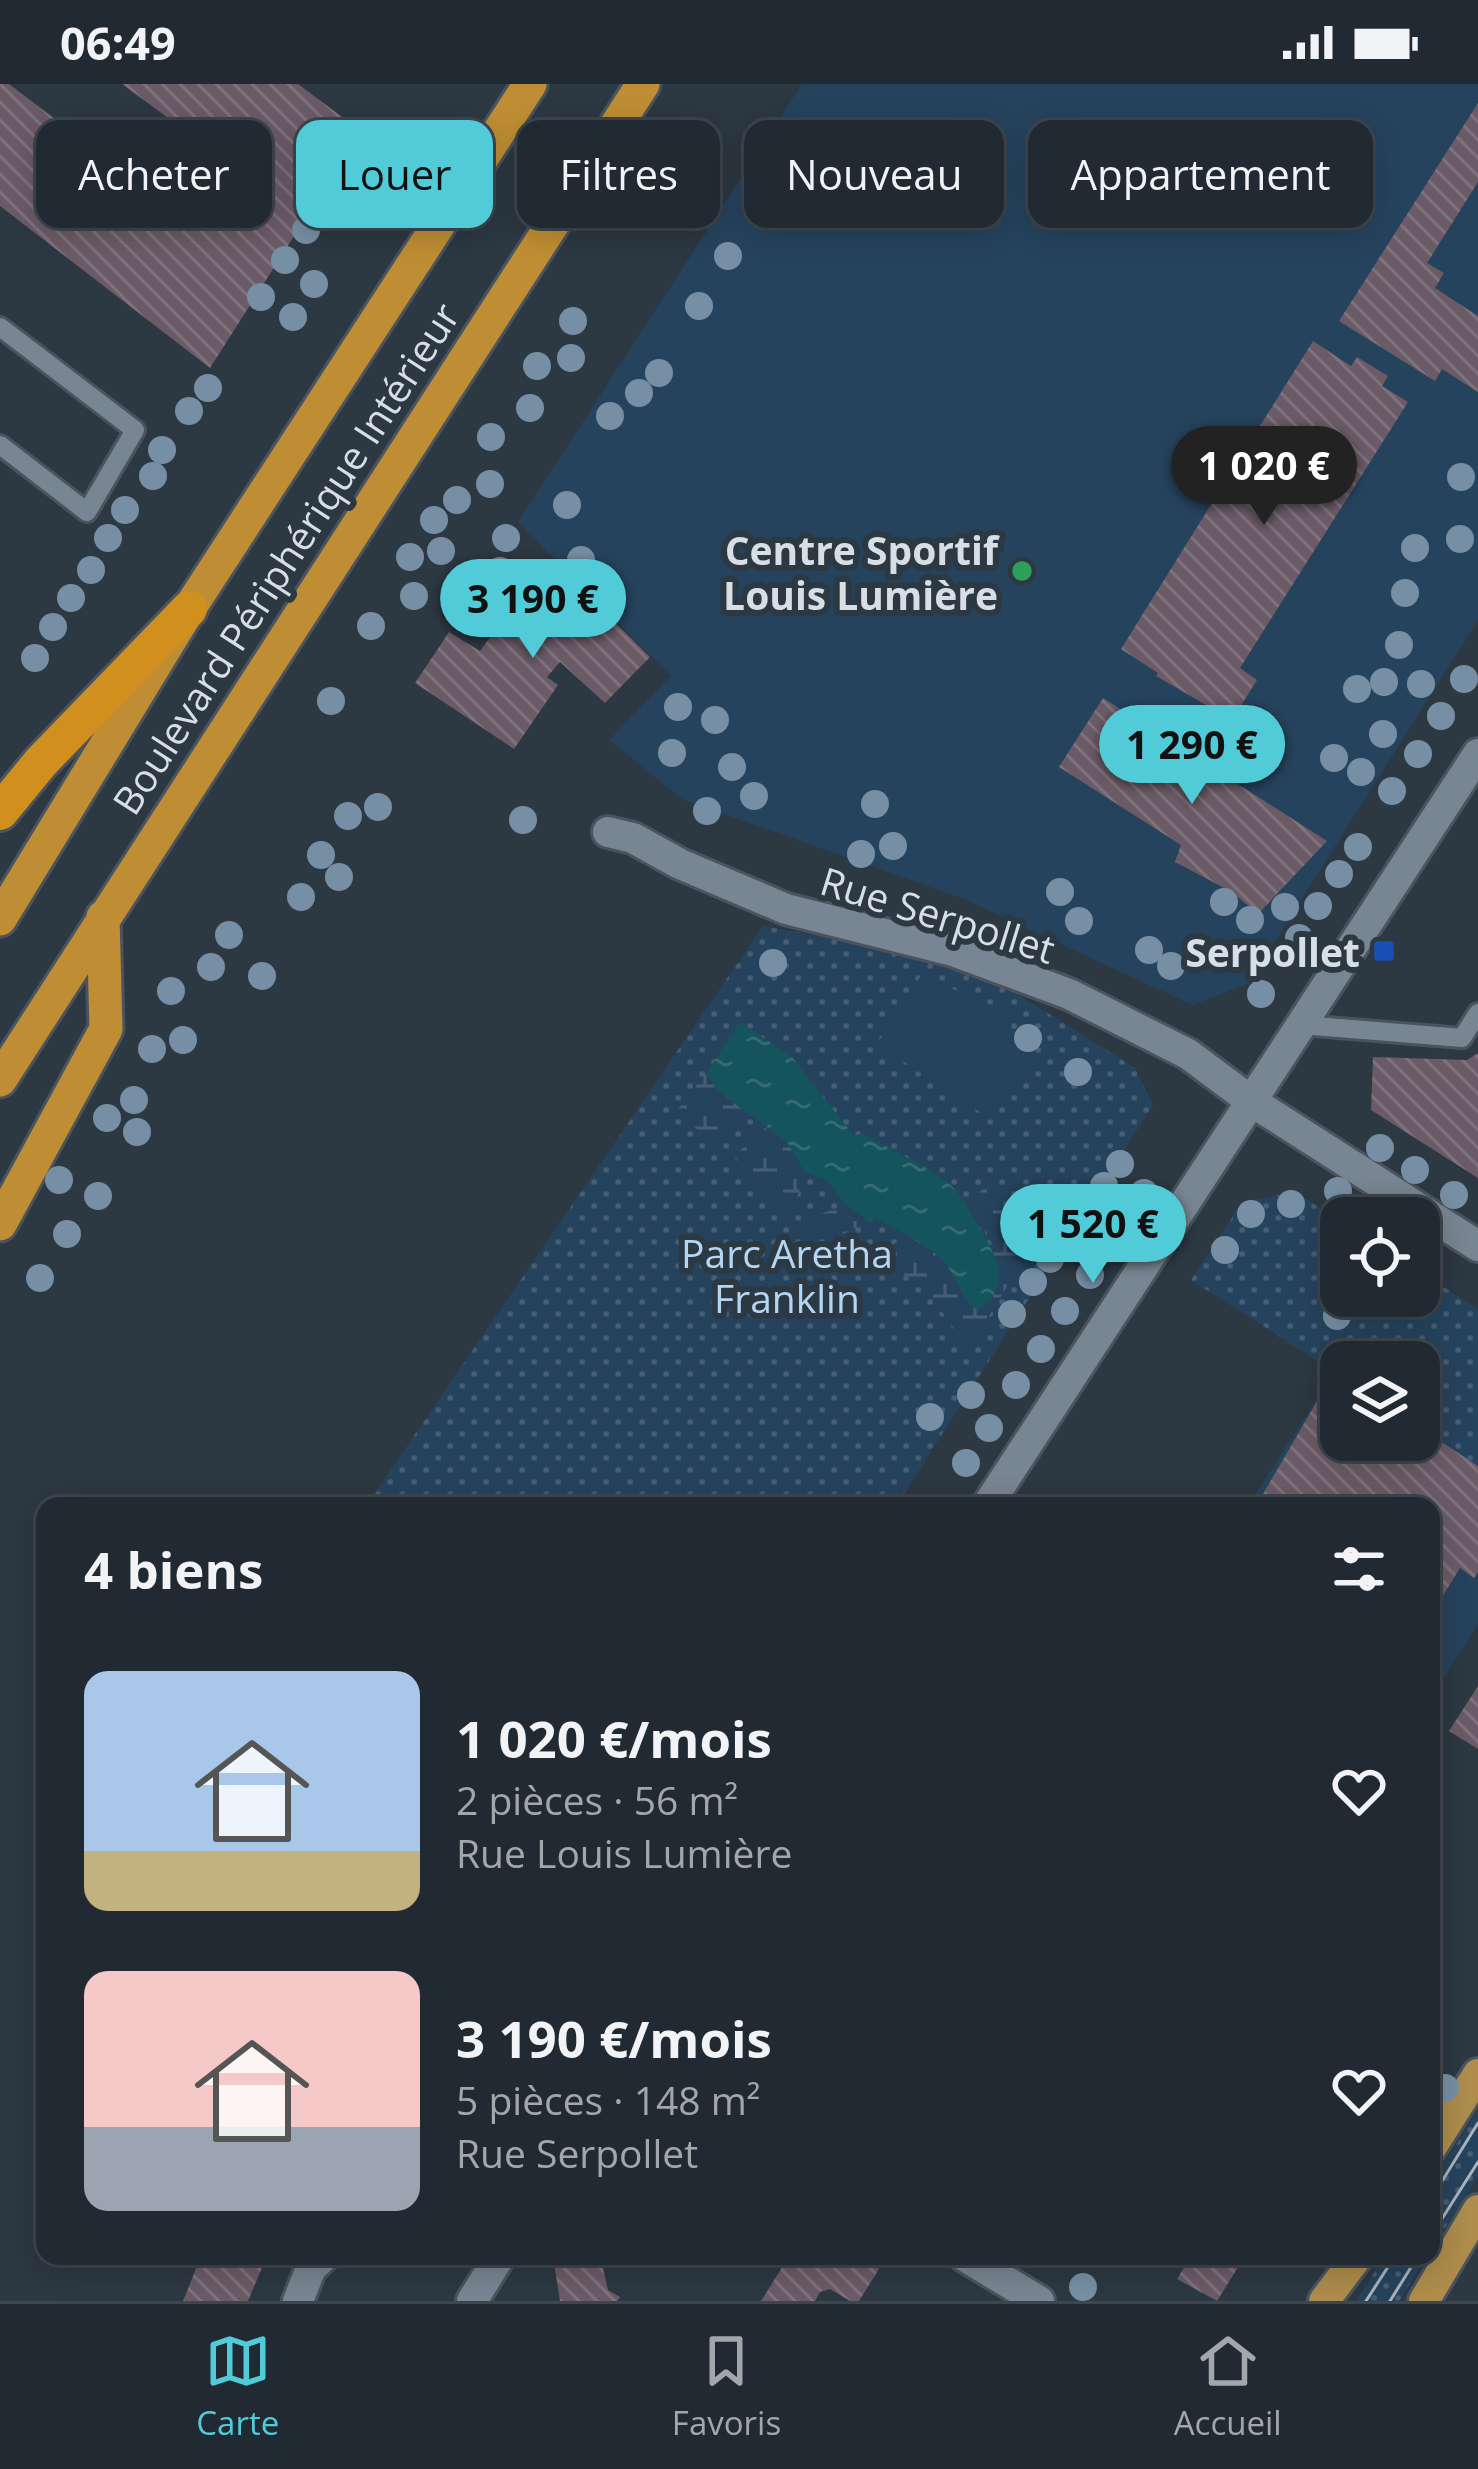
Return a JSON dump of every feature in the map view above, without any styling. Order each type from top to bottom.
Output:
[{"type":"highway","points":[[0,920],[190,609],[530,84]]},
{"type":"highway","name":"Boulevard Périphérique Intérieur","points":[[0,1080],[643,84]]},
{"type":"highway","points":[[0,812],[41,762],[190,609]]},
{"type":"highway","points":[[0,1224],[106,1030],[103,917]]},
{"type":"main road","points":[[1440,2134],[1478,2074]]},
{"type":"main road","points":[[1424,2301],[1478,2210]]},
{"type":"main road","points":[[1324,2301],[1351,2265]]},
{"type":"street","points":[[993,1497],[1478,754]]},
{"type":"street","name":"Rue Serpollet","points":[[608,832],[634,838],[680,864],[786,909],[953,951],[1069,994],[1188,1054],[1251,1101],[1478,1246]]},
{"type":"street","points":[[298,2301],[314,2265]]},
{"type":"street","points":[[472,2301],[494,2265]]},
{"type":"street","points":[[979,2265],[1039,2301]]},
{"type":"lane","points":[[0,327],[135,430],[87,512],[0,445]]},
{"type":"lane","points":[[1302,1025],[1462,1038],[1478,1013]]},
{"type":"green space","name":"Centre Sportif Louis Lumière","points":[[802,84],[1478,84],[1478,620],[1248,984],[1192,1005],[964,899],[682,799],[609,740],[671,676],[518,522],[709,228],[720,228],[720,210],[744,173],[744,228],[1004,228],[1004,120],[779,120]]},
{"type":"green space","name":"Parc Aretha Franklin","points":[[763,926],[857,942],[1003,985],[1135,1068],[1153,1105],[902,1497],[372,1497]]},
{"type":"green space","points":[[921,976],[1006,1011],[1012,1039],[1033,1056],[992,1120],[877,1044]]},
{"type":"green space","points":[[707,1072],[715,1088],[748,1114],[720,1146],[675,1113]]},
{"type":"green space","points":[[765,1128],[787,1142],[805,1172],[789,1222],[734,1156]]},
{"type":"green space","points":[[989,1185],[1020,1218],[1031,1248],[979,1332],[964,1343],[931,1296],[878,1253],[908,1236],[942,1260],[972,1304],[978,1309],[988,1303],[994,1247],[966,1201]]},
{"type":"green space","points":[[1295,1192],[1320,1208],[1320,1317],[1440,1317],[1440,1285],[1478,1309],[1478,1466],[1440,1441],[1440,1341],[1320,1341],[1320,1363],[1191,1280],[1242,1202]]},
{"type":"green space","points":[[847,1205],[869,1221],[833,1239],[809,1235],[806,1229],[814,1216]]},
{"type":"green space","points":[[1320,1394],[1320,1461],[1440,1461],[1440,1441],[1478,1466],[1478,1624],[1440,1685],[1440,1497],[1254,1497]]},
{"type":"green space","points":[[1478,2110],[1478,2176],[1440,2236],[1440,2170]]},
{"type":"green space","points":[[1379,2265],[1421,2265],[1399,2301],[1356,2301]]},
{"type":"water","points":[[740,1022],[791,1056],[854,1136],[862,1133],[926,1168],[955,1190],[998,1266],[997,1289],[990,1300],[977,1310],[936,1254],[874,1218],[869,1221],[844,1203],[828,1181],[805,1172],[787,1142],[715,1088],[707,1072]]},
{"type":"building","points":[[0,84],[9,84],[56,120],[36,120],[36,228],[272,228],[272,120],[171,120],[122,84],[298,84],[346,120],[296,120],[299,228],[210,368],[0,206]]},
{"type":"building","points":[[1478,103],[1478,182],[1427,263],[1444,273],[1435,288],[1478,316],[1478,392],[1442,369],[1435,381],[1339,321]]},
{"type":"building","points":[[1313,341],[1351,366],[1357,357],[1388,376],[1382,386],[1408,402],[1240,668],[1257,680],[1232,720],[1156,676],[1121,649]]},
{"type":"building","points":[[562,570],[650,657],[605,703],[560,662],[547,677],[558,685],[514,749],[415,683],[449,632],[480,651],[501,622],[512,623]]},
{"type":"building","points":[[1103,698],[1327,841],[1258,914],[1232,892],[1175,862],[1181,845],[1059,767]]},
{"type":"building","points":[[1219,727],[1268,758],[1253,781],[1206,751]]},
{"type":"building","points":[[1478,1053],[1478,1178],[1371,1110],[1373,1057],[1467,1060]]},
{"type":"building","points":[[1320,1396],[1320,1461],[1440,1461],[1440,1441],[1478,1466],[1478,1572],[1474,1578],[1460,1568],[1440,1600],[1440,1497],[1261,1497]]},
{"type":"building","points":[[1478,1686],[1478,1749],[1449,1731]]},
{"type":"building","points":[[197,2265],[263,2265],[248,2301],[183,2301]]},
{"type":"building","points":[[554,2265],[602,2265],[608,2290],[620,2297],[617,2301],[560,2301]]},
{"type":"building","points":[[780,2265],[872,2265],[879,2269],[859,2301],[830,2289],[820,2292],[815,2301],[761,2301]]},
{"type":"building","points":[[1186,2265],[1239,2265],[1217,2301],[1177,2279]]},
{"type":"tram line","points":[[1440,2184],[1478,2123]]},
{"type":"tram line","points":[[1440,2222],[1478,2162]]},
{"type":"tram line","points":[[1366,2301],[1389,2265]]},
{"type":"tram line","points":[[1390,2301],[1412,2265]]},
{"type":"place","name":"Centre Sportif Louis Lumière","points":[[1022,571]]},
{"type":"place","name":"Serpollet","points":[[1384,951]]}]
